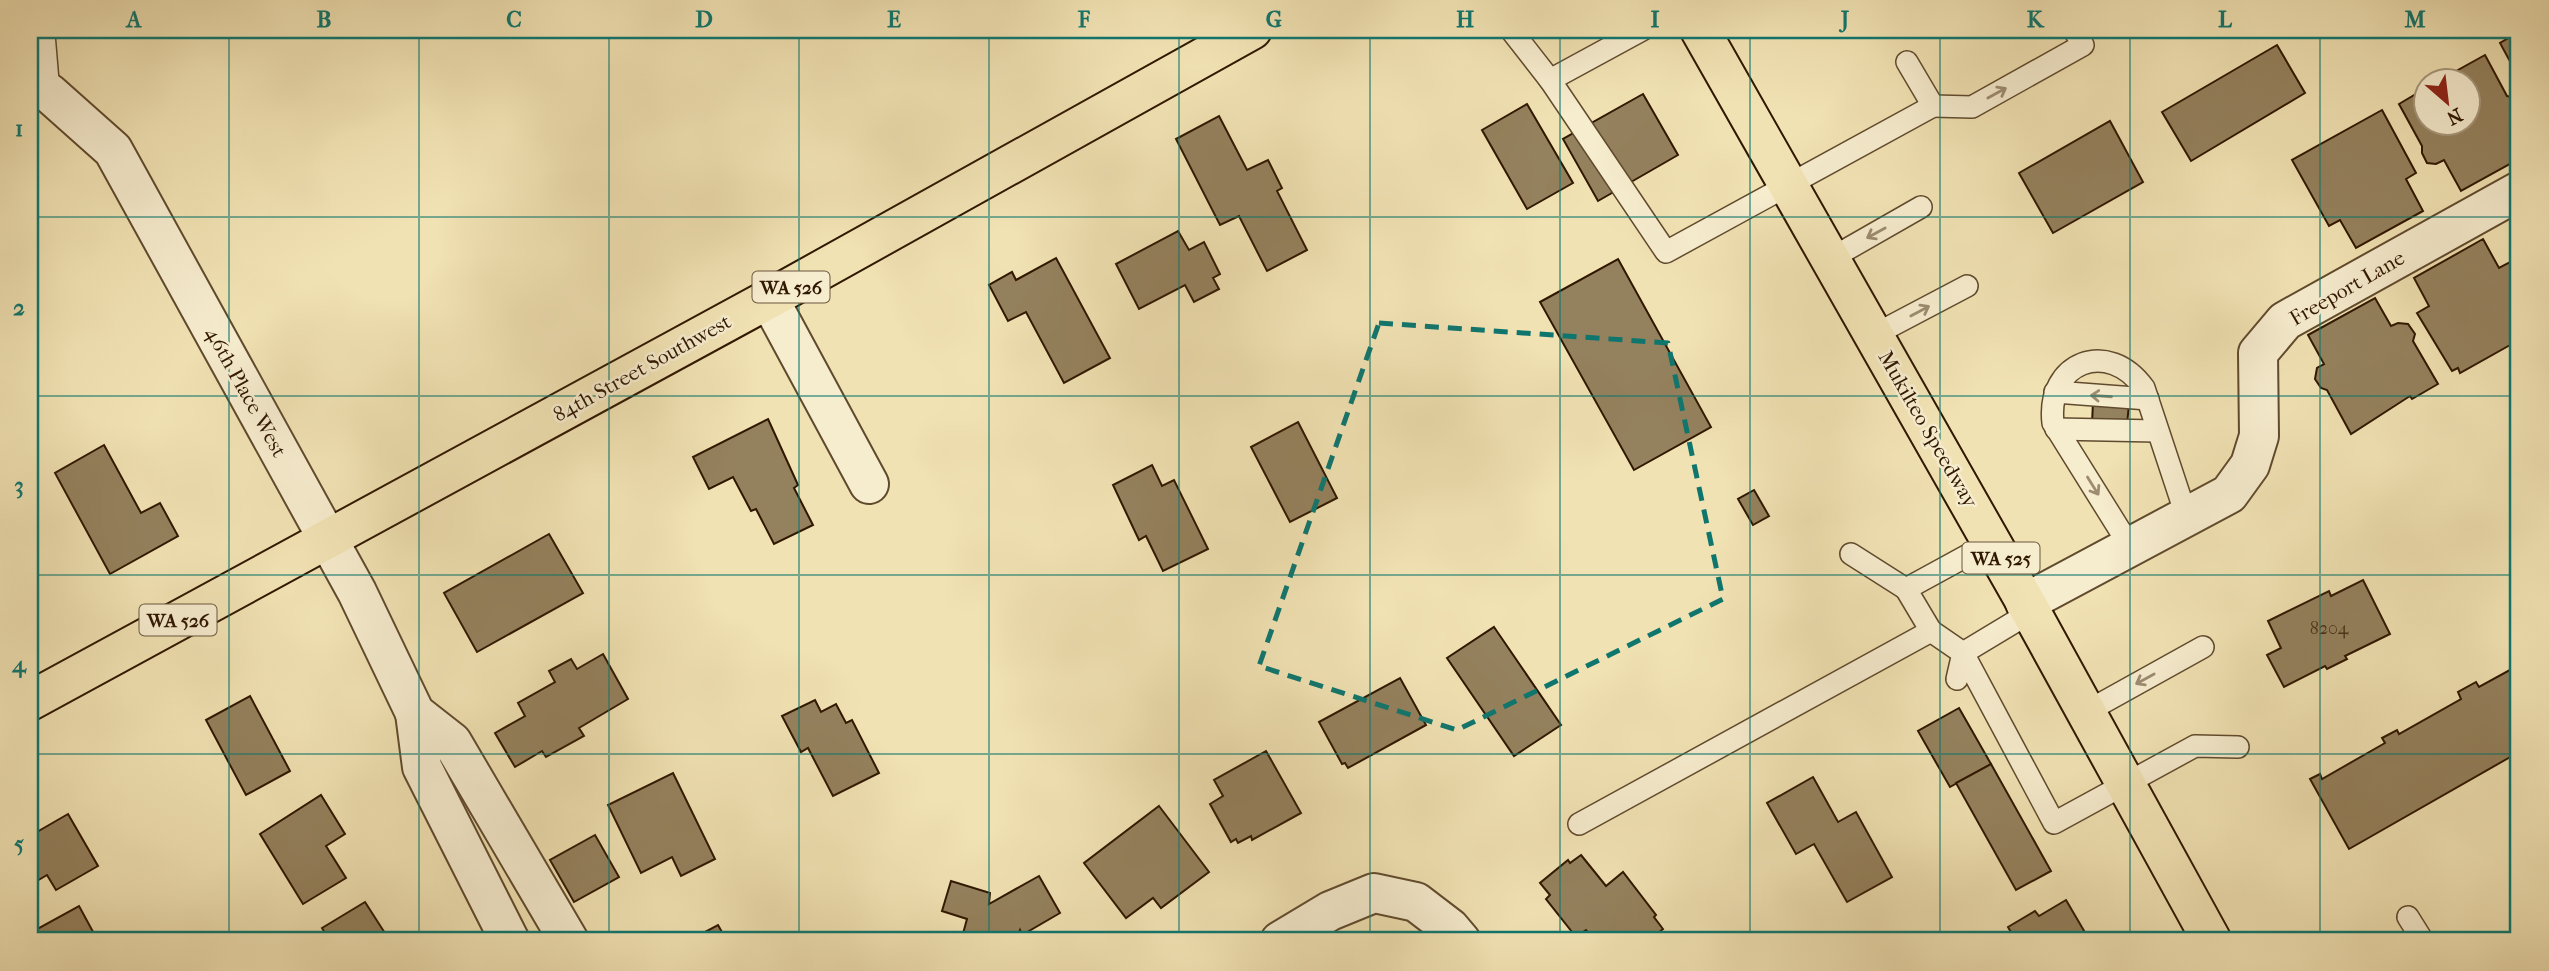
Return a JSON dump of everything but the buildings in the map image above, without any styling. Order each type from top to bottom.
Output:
[{"type":"main road","name":"Mukilteo Speedway","points":[[1700,30],[1992,542],[2213,941]]},
{"type":"main road","name":"84th Street Southwest","points":[[30,701],[769,299],[1243,32]]},
{"type":"street","name":"46th Place West","points":[[49,93],[113,150],[357,592],[415,713],[422,767],[510,941]]},
{"type":"street","name":"Freeport Lane","points":[[2028,607],[2230,494],[2250,465],[2259,436],[2258,353],[2284,321],[2519,191]]},
{"type":"street","points":[[769,299],[869,484]]},
{"type":"street","name":"46th Place West","points":[[415,713],[452,742],[569,941]]},
{"type":"street","points":[[1280,941],[1330,911],[1374,893],[1416,902],[1450,928],[1461,941]]},
{"type":"lane","points":[[41,30],[44,34],[49,93]]},
{"type":"lane","points":[[1511,30],[1550,80],[1666,252],[1933,106],[1972,107],[2083,45],[2074,30]]},
{"type":"lane","points":[[1550,80],[1642,30]]},
{"type":"lane","points":[[1907,62],[1933,106]]},
{"type":"lane","points":[[1830,259],[1921,208]]},
{"type":"lane","points":[[1874,335],[1966,286]]},
{"type":"lane","points":[[2131,548],[2053,423],[2051,407],[2055,392],[2063,378],[2075,368],[2090,362],[2121,366],[2134,375],[2144,388],[2187,518]]},
{"type":"lane","points":[[2055,392],[2148,399]]},
{"type":"lane","points":[[2056,429],[2157,431]]},
{"type":"lane","points":[[1906,589],[1992,542]]},
{"type":"lane","points":[[1851,554],[1906,589],[1931,631],[1963,653],[2054,823],[2195,746],[2238,747]]},
{"type":"lane","points":[[1957,679],[1963,653],[2028,607]]},
{"type":"lane","points":[[1579,824],[1931,631]]},
{"type":"lane","points":[[2086,712],[2203,647]]},
{"type":"lane","points":[[2408,917],[2423,941]]},
{"type":"highlighted area","points":[[1379,323],[1668,343],[1723,599],[1457,730],[1259,666]]}]
